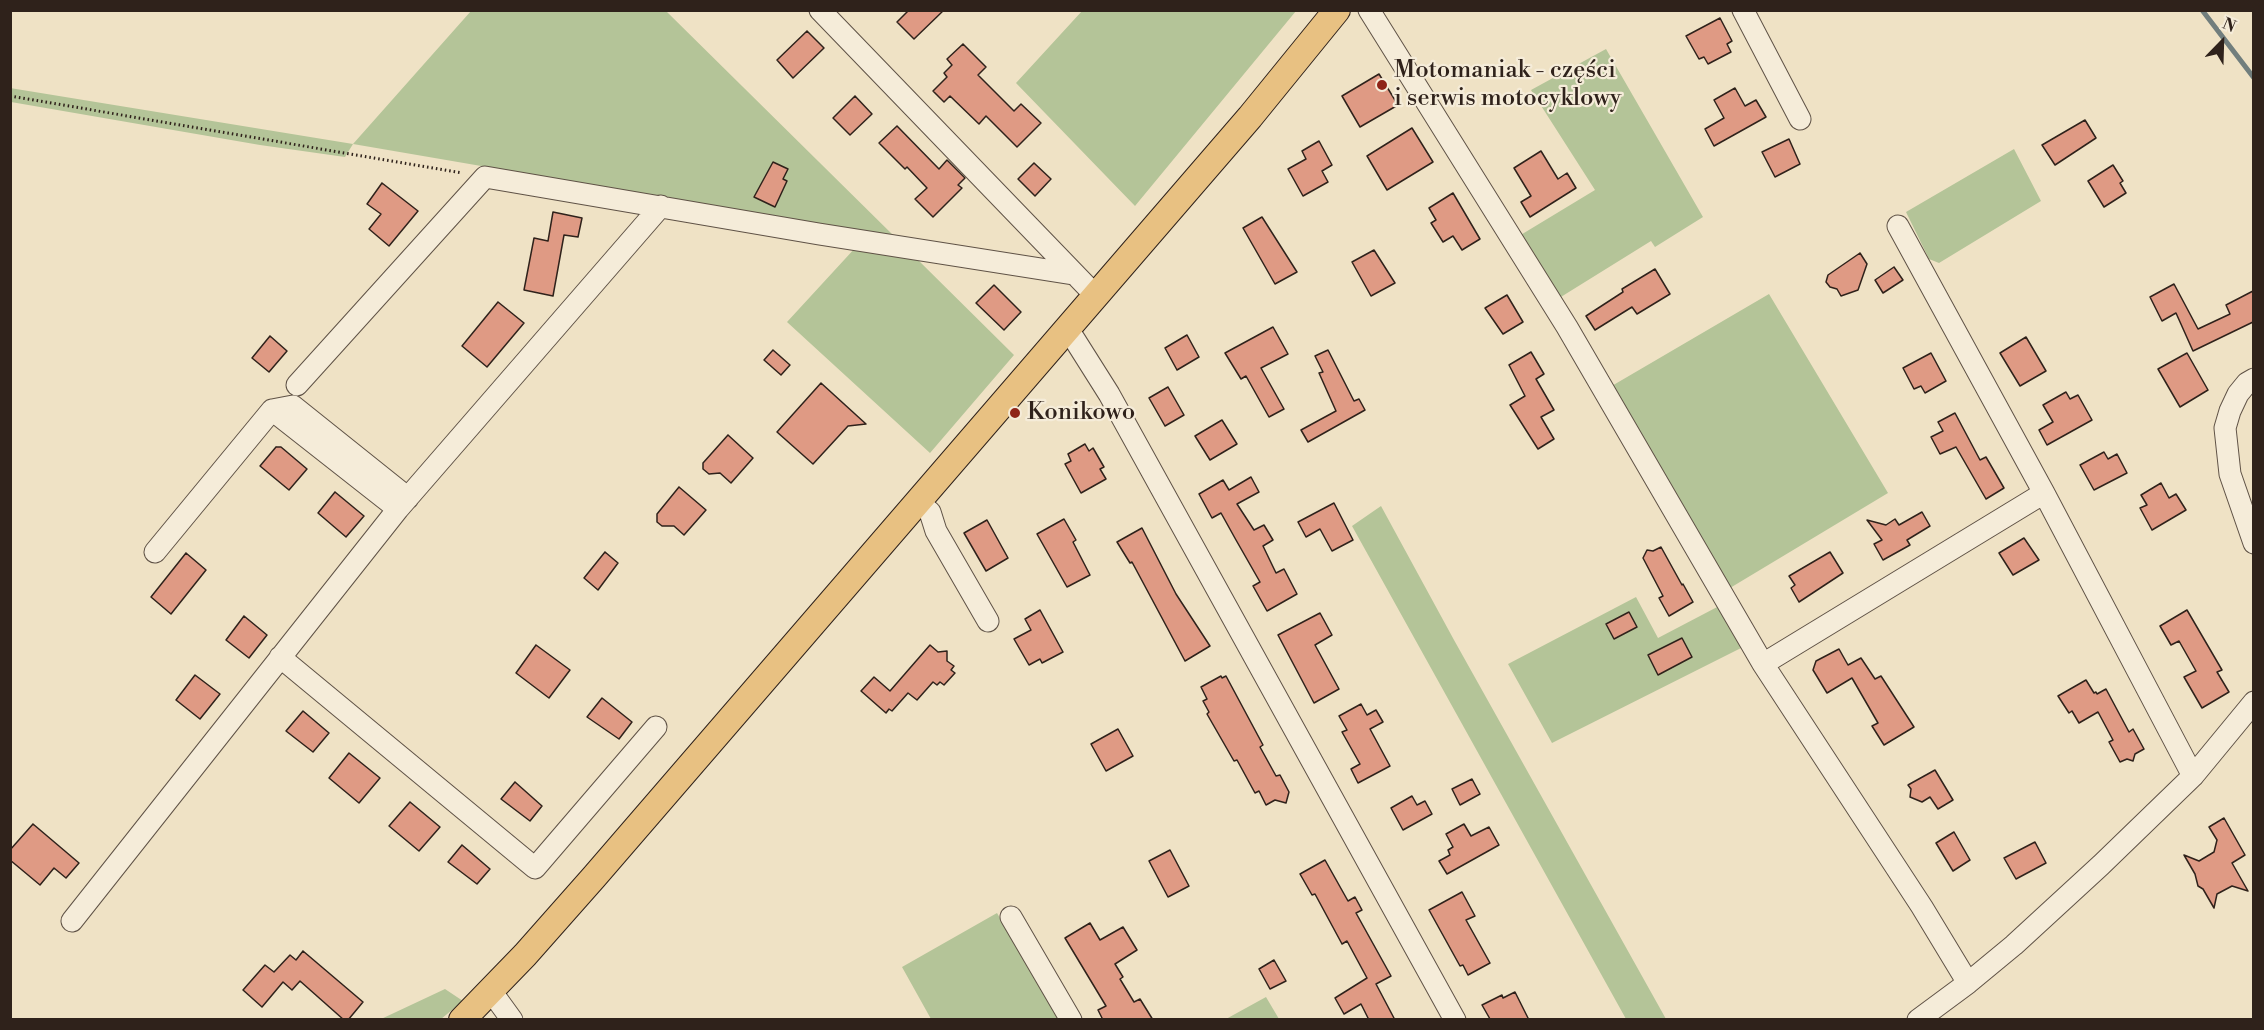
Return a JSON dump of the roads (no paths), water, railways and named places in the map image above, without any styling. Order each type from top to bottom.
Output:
[{"type":"main road","points":[[462,1020],[577,897],[1282,80],[1337,10]]},
{"type":"street","points":[[820,10],[1096,296]]},
{"type":"street","points":[[1369,10],[1567,327],[1763,664],[1922,907],[1968,983]]},
{"type":"street","points":[[1743,10],[1800,119]]},
{"type":"street","points":[[297,385],[485,177],[819,234],[1073,274]]},
{"type":"street","points":[[72,921],[403,504],[661,206]]},
{"type":"street","points":[[1898,226],[2044,493],[2193,776]]},
{"type":"street","points":[[1066,331],[1073,337],[1109,394],[1455,1020]]},
{"type":"street","points":[[2253,379],[2247,382],[2238,394],[2225,428],[2230,474],[2253,543]]},
{"type":"street","points":[[155,552],[272,410],[293,406],[403,504]]},
{"type":"street","points":[[1763,664],[2044,493]]},
{"type":"street","points":[[918,502],[930,512],[936,531],[988,621]]},
{"type":"street","points":[[280,657],[535,868],[656,727]]},
{"type":"street","points":[[1918,1020],[2014,945],[2101,865],[2193,776],[2253,702]]},
{"type":"street","points":[[1011,917],[1071,1020]]},
{"type":"street","points":[[491,991],[512,1020]]},
{"type":"waterway","points":[[2202,10],[2254,78]]},
{"type":"place","name":"Motomaniak - części i serwis motocyklowy","points":[[1382,85]]},
{"type":"place","name":"Konikowo","points":[[1015,413]]}]
